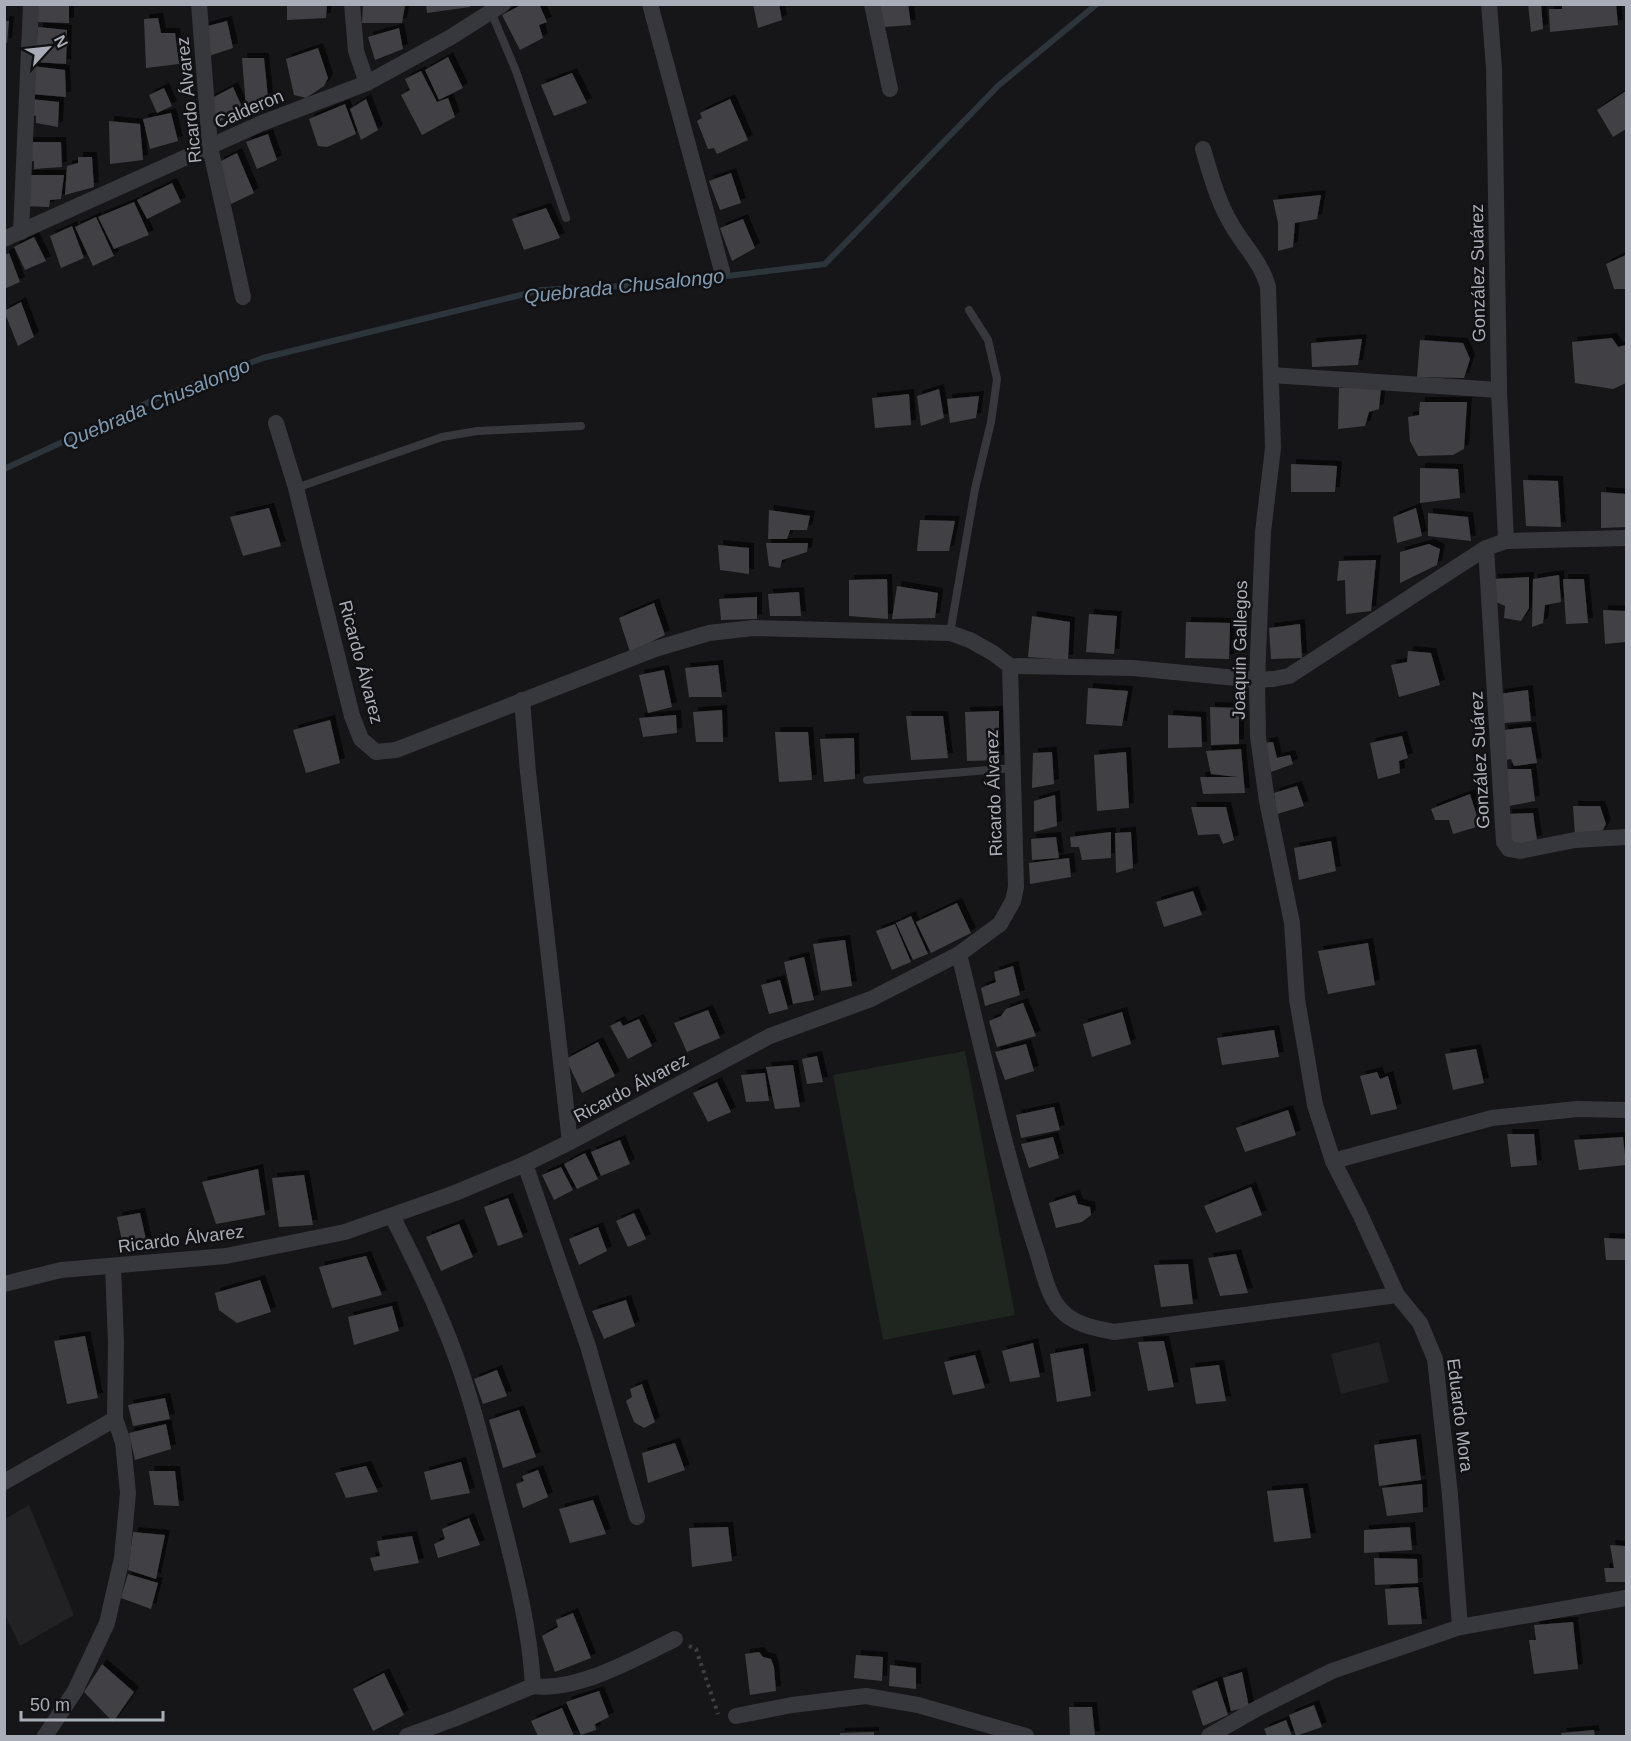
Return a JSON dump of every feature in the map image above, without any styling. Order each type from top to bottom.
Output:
[{"type":"street","points":[[21,232],[31,4]]},
{"type":"street","name":"Ricardo Álvarez","points":[[199,4],[210,147],[243,297]]},
{"type":"street","points":[[352,4],[356,51],[367,83]]},
{"type":"street","points":[[650,4],[722,271]]},
{"type":"street","points":[[872,4],[890,89]]},
{"type":"street","name":"González Suárez","points":[[1489,4],[1494,68],[1499,390],[1506,541]]},
{"type":"street","name":"Calderon","points":[[4,239],[262,123],[367,83],[451,37],[497,8]]},
{"type":"street","name":"Joaquin Gallegos","points":[[1203,149],[1213,184],[1232,226],[1264,273],[1268,287],[1273,448],[1263,532],[1257,680],[1258,737],[1266,801],[1292,923],[1297,999],[1315,1105],[1333,1161]]},
{"type":"street","points":[[1271,375],[1499,390]]},
{"type":"street","name":"Ricardo Álvarez","points":[[4,1284],[61,1270],[226,1256],[345,1232],[455,1193],[525,1164],[570,1142],[770,1036],[871,999],[959,954],[1000,924],[1013,901],[1016,887],[1010,666],[970,640],[950,633],[753,628],[709,633],[655,649],[396,750],[376,752],[361,738],[352,716],[296,488],[276,423]]},
{"type":"street","points":[[1010,666],[1133,668],[1273,680],[1289,676],[1486,549],[1506,541],[1626,538]]},
{"type":"street","name":"González Suárez","points":[[1486,549],[1504,842],[1509,849],[1520,851],[1575,840],[1626,837]]},
{"type":"street","points":[[522,700],[528,772],[570,1142]]},
{"type":"street","points":[[959,954],[1024,1212],[1050,1290],[1059,1308],[1074,1321],[1092,1328],[1114,1332],[1397,1295]]},
{"type":"street","points":[[1333,1161],[1492,1118],[1577,1109],[1626,1110]]},
{"type":"street","name":"Eduardo Mora","points":[[1333,1161],[1397,1295],[1420,1323],[1436,1359],[1460,1627]]},
{"type":"street","points":[[525,1164],[588,1346],[638,1517]]},
{"type":"street","points":[[392,1216],[453,1348],[474,1410],[519,1587],[532,1661],[533,1686]]},
{"type":"street","points":[[45,1737],[75,1691],[107,1623],[122,1558],[128,1493],[123,1442],[115,1419],[116,1342],[113,1267]]},
{"type":"street","points":[[4,1482],[115,1419]]},
{"type":"street","points":[[1209,1737],[1258,1708],[1332,1671],[1460,1627],[1626,1598]]},
{"type":"street","points":[[407,1737],[533,1686],[544,1688],[561,1686],[598,1674],[642,1657],[675,1639]]},
{"type":"street","points":[[736,1716],[792,1705],[866,1696],[918,1705],[1026,1737]]},
{"type":"lane","points":[[497,8],[566,218]]},
{"type":"lane","points":[[950,633],[975,489],[991,422],[997,379],[988,340],[969,310]]},
{"type":"lane","points":[[296,488],[449,436],[477,431],[581,426]]},
{"type":"lane","points":[[867,780],[1013,768]]},
{"type":"path","points":[[675,1639],[696,1649],[720,1719],[736,1716]]},
{"type":"shaded area","points":[[965,1051],[1015,1315],[883,1340],[833,1075]]},
{"type":"shaded area","points":[[1379,1342],[1389,1382],[1341,1394],[1331,1354]]},
{"type":"shaded area","points":[[29,1505],[74,1615],[20,1646],[5,1615],[5,1519]]},
{"type":"building","points":[[37,4],[69,4],[69,23],[37,22]]},
{"type":"building","points":[[287,4],[327,4],[326,18],[287,20]]},
{"type":"building","points":[[426,4],[470,4],[470,7],[427,13]]},
{"type":"building","points":[[523,4],[539,4],[547,22],[539,25],[543,38],[520,50],[502,15]]},
{"type":"building","points":[[753,4],[779,4],[782,20],[758,28]]},
{"type":"building","points":[[879,4],[908,4],[911,25],[884,27]]},
{"type":"building","points":[[1528,4],[1541,4],[1543,29],[1531,32]]},
{"type":"building","points":[[1562,4],[1616,4],[1618,25],[1550,32],[1549,9],[1562,9]]},
{"type":"building","points":[[363,5],[405,5],[402,23],[362,23]]},
{"type":"building","points":[[158,18],[161,33],[175,33],[179,64],[146,68],[144,19]]},
{"type":"building","points":[[4,21],[9,21],[7,43],[4,43]]},
{"type":"building","points":[[227,21],[233,48],[206,57],[204,27]]},
{"type":"building","points":[[38,27],[67,30],[66,64],[35,62]]},
{"type":"building","points":[[399,28],[403,49],[375,60],[368,37]]},
{"type":"building","points":[[318,48],[328,78],[324,86],[306,98],[294,95],[286,59]]},
{"type":"building","points":[[448,57],[463,88],[439,100],[425,70]]},
{"type":"building","points":[[242,58],[264,58],[268,98],[259,99],[258,107],[246,107]]},
{"type":"building","points":[[32,66],[65,70],[66,97],[31,94]]},
{"type":"building","points":[[421,71],[437,102],[448,98],[455,117],[422,135],[401,95],[410,90],[405,79]]},
{"type":"building","points":[[572,73],[587,103],[554,116],[541,85]]},
{"type":"building","points":[[233,87],[243,109],[211,126],[210,99]]},
{"type":"building","points":[[164,88],[172,106],[157,113],[149,95]]},
{"type":"building","points":[[1626,91],[1626,129],[1613,137],[1597,110]]},
{"type":"building","points":[[30,99],[59,102],[58,127],[36,123],[36,116],[29,114]]},
{"type":"building","points":[[366,99],[378,130],[361,140],[350,109]]},
{"type":"building","points":[[730,99],[748,140],[717,154],[714,148],[708,149],[697,121],[702,118],[700,113]]},
{"type":"building","points":[[345,104],[356,134],[327,147],[318,146],[309,119]]},
{"type":"building","points":[[171,113],[178,141],[150,149],[143,119]]},
{"type":"building","points":[[109,121],[140,124],[143,160],[110,164]]},
{"type":"building","points":[[268,134],[277,160],[257,169],[246,142]]},
{"type":"building","points":[[28,142],[61,142],[62,167],[34,169],[34,161],[27,161]]},
{"type":"building","points":[[237,153],[254,193],[231,204],[219,162]]},
{"type":"building","points":[[78,157],[92,157],[94,187],[65,195],[67,166],[78,163]]},
{"type":"building","points":[[731,173],[741,203],[720,210],[709,181]]},
{"type":"building","points":[[26,175],[64,175],[61,199],[50,200],[49,207],[24,206]]},
{"type":"building","points":[[172,183],[181,202],[147,219],[137,200]]},
{"type":"building","points":[[1321,195],[1317,219],[1295,223],[1293,247],[1278,251],[1278,223],[1273,200]]},
{"type":"building","points":[[134,202],[149,235],[114,249],[98,217]]},
{"type":"building","points":[[546,208],[560,238],[524,250],[512,219]]},
{"type":"building","points":[[96,217],[114,256],[93,266],[75,227]]},
{"type":"building","points":[[743,219],[755,248],[732,261],[720,228]]},
{"type":"building","points":[[72,226],[84,258],[61,268],[50,236]]},
{"type":"building","points":[[34,237],[46,261],[25,270],[14,247]]},
{"type":"building","points":[[9,253],[20,282],[4,289],[4,255]]},
{"type":"building","points":[[1626,255],[1626,289],[1614,289],[1606,264]]},
{"type":"building","points":[[21,302],[34,337],[18,346],[4,311]]},
{"type":"building","points":[[1612,338],[1618,347],[1626,345],[1626,383],[1613,389],[1575,383],[1572,342]]},
{"type":"building","points":[[1362,339],[1358,365],[1312,367],[1311,343]]},
{"type":"building","points":[[1420,340],[1463,343],[1470,359],[1464,378],[1417,377]]},
{"type":"building","points":[[1339,388],[1381,388],[1379,409],[1369,412],[1365,426],[1338,429]]},
{"type":"building","points":[[939,389],[944,418],[921,426],[917,396]]},
{"type":"building","points":[[909,394],[911,425],[875,428],[872,398]]},
{"type":"building","points":[[979,396],[976,418],[950,423],[947,399]]},
{"type":"building","points":[[1420,402],[1467,402],[1464,449],[1453,455],[1418,456],[1410,441],[1408,417],[1419,415]]},
{"type":"building","points":[[1291,464],[1337,466],[1335,492],[1291,492]]},
{"type":"building","points":[[1420,468],[1458,469],[1460,498],[1420,503]]},
{"type":"building","points":[[1523,480],[1558,481],[1561,527],[1526,526]]},
{"type":"building","points":[[1601,492],[1626,494],[1626,527],[1601,528]]},
{"type":"building","points":[[269,508],[281,546],[243,556],[230,517]]},
{"type":"building","points":[[1416,508],[1422,536],[1397,543],[1393,517]]},
{"type":"building","points":[[769,510],[810,516],[807,530],[790,530],[787,539],[768,539]]},
{"type":"building","points":[[1428,513],[1468,517],[1471,541],[1428,536]]},
{"type":"building","points":[[920,520],[955,521],[949,551],[917,551]]},
{"type":"building","points":[[766,543],[808,543],[807,552],[782,560],[780,568],[769,566]]},
{"type":"building","points":[[1429,544],[1440,549],[1437,565],[1400,583],[1400,552]]},
{"type":"building","points":[[718,545],[749,548],[749,574],[720,570]]},
{"type":"building","points":[[1376,560],[1371,611],[1346,614],[1345,580],[1337,581],[1339,561]]},
{"type":"building","points":[[1559,575],[1561,602],[1545,605],[1543,623],[1532,627],[1533,579]]},
{"type":"building","points":[[1529,577],[1529,608],[1521,621],[1504,618],[1505,606],[1496,602],[1493,579]]},
{"type":"building","points":[[887,579],[888,619],[849,616],[849,580]]},
{"type":"building","points":[[1563,579],[1584,579],[1588,623],[1566,624]]},
{"type":"building","points":[[897,586],[938,593],[935,618],[892,619]]},
{"type":"building","points":[[799,592],[801,616],[770,616],[768,594]]},
{"type":"building","points":[[757,597],[757,619],[721,620],[719,599]]},
{"type":"building","points":[[654,603],[665,635],[630,652],[619,618]]},
{"type":"building","points":[[1603,610],[1626,611],[1626,642],[1605,644]]},
{"type":"building","points":[[1089,614],[1117,616],[1114,654],[1086,652]]},
{"type":"building","points":[[1032,616],[1070,622],[1068,660],[1028,657]]},
{"type":"building","points":[[1186,622],[1230,623],[1229,659],[1185,658]]},
{"type":"building","points":[[1300,624],[1302,658],[1271,659],[1269,628]]},
{"type":"building","points":[[1408,651],[1431,653],[1440,685],[1399,697],[1391,665],[1407,662]]},
{"type":"building","points":[[718,665],[722,697],[689,697],[685,668]]},
{"type":"building","points":[[664,670],[672,707],[648,713],[639,675]]},
{"type":"building","points":[[1088,688],[1128,691],[1122,726],[1086,724]]},
{"type":"building","points":[[1528,690],[1531,721],[1504,723],[1499,694]]},
{"type":"building","points":[[1210,707],[1239,708],[1239,744],[1211,745]]},
{"type":"building","points":[[722,710],[723,742],[696,742],[693,712]]},
{"type":"building","points":[[999,711],[999,760],[967,761],[965,712]]},
{"type":"building","points":[[676,715],[677,733],[643,737],[639,718]]},
{"type":"building","points":[[1168,715],[1201,717],[1202,747],[1168,748]]},
{"type":"building","points":[[906,716],[943,716],[948,758],[911,760]]},
{"type":"building","points":[[330,720],[340,763],[306,773],[293,730]]},
{"type":"building","points":[[1531,727],[1537,763],[1514,766],[1511,759],[1506,760],[1503,730]]},
{"type":"building","points":[[775,732],[808,732],[812,780],[779,782]]},
{"type":"building","points":[[1402,736],[1408,758],[1399,761],[1400,773],[1378,779],[1370,743]]},
{"type":"building","points":[[854,738],[855,779],[824,782],[820,739]]},
{"type":"building","points":[[1273,742],[1277,758],[1290,755],[1293,764],[1271,772],[1264,743]]},
{"type":"building","points":[[1241,749],[1245,793],[1203,794],[1200,777],[1238,777],[1211,774],[1206,751]]},
{"type":"building","points":[[1052,752],[1054,784],[1032,788],[1033,753]]},
{"type":"building","points":[[1126,752],[1129,808],[1097,811],[1094,755]]},
{"type":"building","points":[[1506,769],[1531,769],[1535,801],[1509,806]]},
{"type":"building","points":[[1297,786],[1304,806],[1277,814],[1274,793]]},
{"type":"building","points":[[1470,794],[1480,826],[1453,834],[1449,820],[1435,820],[1431,809]]},
{"type":"building","points":[[1055,795],[1057,826],[1034,832],[1034,801]]},
{"type":"building","points":[[1573,806],[1600,806],[1606,824],[1601,833],[1575,836]]},
{"type":"building","points":[[1191,807],[1226,807],[1234,840],[1223,844],[1219,834],[1198,835]]},
{"type":"building","points":[[1533,813],[1537,840],[1519,846],[1509,839],[1507,814]]},
{"type":"building","points":[[1111,832],[1111,858],[1082,860],[1079,847],[1071,847],[1070,837]]},
{"type":"building","points":[[1131,832],[1133,868],[1116,873],[1115,833]]},
{"type":"building","points":[[1056,837],[1059,858],[1032,860],[1031,839]]},
{"type":"building","points":[[1331,841],[1336,871],[1299,880],[1294,848]]},
{"type":"building","points":[[1069,858],[1071,877],[1030,884],[1029,863]]},
{"type":"building","points":[[1193,891],[1202,915],[1164,927],[1156,902]]},
{"type":"building","points":[[957,903],[971,933],[931,953],[916,922]]},
{"type":"building","points":[[911,916],[928,954],[913,960],[896,923]]},
{"type":"building","points":[[895,924],[911,962],[892,970],[876,931]]},
{"type":"building","points":[[845,940],[852,986],[821,991],[813,944]]},
{"type":"building","points":[[1368,943],[1375,985],[1328,994],[1318,951]]},
{"type":"building","points":[[804,957],[814,1000],[793,1004],[784,962]]},
{"type":"building","points":[[1013,966],[1020,995],[985,1006],[981,988],[996,982],[994,972]]},
{"type":"building","points":[[780,980],[788,1009],[769,1014],[761,985]]},
{"type":"building","points":[[1023,1003],[1036,1036],[997,1047],[989,1021],[1001,1016],[1006,1009]]},
{"type":"building","points":[[708,1010],[720,1038],[687,1052],[674,1023]]},
{"type":"building","points":[[1122,1012],[1131,1044],[1092,1057],[1083,1024]]},
{"type":"building","points":[[639,1019],[652,1046],[628,1059],[610,1026],[620,1021],[623,1026]]},
{"type":"building","points":[[1274,1030],[1279,1057],[1222,1065],[1217,1038]]},
{"type":"building","points":[[598,1042],[615,1076],[582,1093],[566,1059]]},
{"type":"building","points":[[1026,1044],[1034,1071],[1005,1080],[995,1052]]},
{"type":"building","points":[[1476,1049],[1484,1083],[1453,1090],[1445,1054]]},
{"type":"building","points":[[817,1056],[823,1082],[807,1084],[802,1059]]},
{"type":"building","points":[[793,1065],[800,1107],[775,1109],[766,1067]]},
{"type":"building","points":[[1377,1072],[1380,1079],[1388,1076],[1397,1109],[1371,1115],[1360,1076]]},
{"type":"building","points":[[765,1073],[769,1101],[746,1102],[741,1075]]},
{"type":"building","points":[[717,1082],[731,1112],[708,1122],[693,1093]]},
{"type":"building","points":[[1054,1107],[1060,1130],[1021,1138],[1016,1115]]},
{"type":"building","points":[[1288,1110],[1296,1135],[1245,1152],[1236,1128]]},
{"type":"building","points":[[1507,1134],[1534,1134],[1537,1165],[1511,1167]]},
{"type":"building","points":[[1053,1137],[1059,1158],[1029,1168],[1021,1144]]},
{"type":"building","points":[[1623,1137],[1626,1165],[1579,1170],[1574,1140]]},
{"type":"building","points":[[620,1140],[630,1164],[601,1176],[591,1152]]},
{"type":"building","points":[[585,1153],[598,1179],[577,1189],[564,1164]]},
{"type":"building","points":[[561,1167],[573,1190],[554,1200],[542,1175]]},
{"type":"building","points":[[258,1169],[265,1215],[216,1224],[202,1182]]},
{"type":"building","points":[[304,1175],[313,1225],[279,1227],[272,1178]]},
{"type":"building","points":[[1251,1187],[1262,1215],[1216,1233],[1204,1206]]},
{"type":"building","points":[[1075,1195],[1078,1204],[1090,1207],[1091,1215],[1082,1222],[1056,1228],[1049,1203]]},
{"type":"building","points":[[508,1198],[523,1237],[498,1246],[484,1207]]},
{"type":"building","points":[[140,1213],[147,1244],[123,1246],[117,1217]]},
{"type":"building","points":[[634,1213],[646,1239],[628,1247],[616,1221]]},
{"type":"building","points":[[459,1224],[473,1257],[441,1271],[426,1237]]},
{"type":"building","points":[[598,1227],[607,1251],[579,1265],[569,1239]]},
{"type":"building","points":[[1604,1238],[1626,1239],[1626,1260],[1606,1260]]},
{"type":"building","points":[[1236,1254],[1248,1293],[1220,1296],[1208,1258]]},
{"type":"building","points":[[366,1256],[382,1295],[332,1308],[319,1267]]},
{"type":"building","points":[[1188,1264],[1193,1304],[1161,1307],[1154,1265]]},
{"type":"building","points":[[260,1280],[271,1312],[237,1323],[219,1310],[215,1293]]},
{"type":"building","points":[[626,1300],[635,1326],[604,1339],[592,1311]]},
{"type":"building","points":[[392,1306],[399,1331],[354,1345],[348,1317]]},
{"type":"building","points":[[85,1336],[98,1398],[67,1404],[54,1341]]},
{"type":"building","points":[[1164,1341],[1174,1387],[1148,1391],[1138,1342]]},
{"type":"building","points":[[1033,1343],[1040,1377],[1010,1382],[1002,1351]]},
{"type":"building","points":[[1083,1348],[1091,1396],[1057,1402],[1050,1354]]},
{"type":"building","points":[[975,1355],[985,1388],[953,1395],[944,1362]]},
{"type":"building","points":[[1219,1365],[1226,1401],[1196,1404],[1190,1368]]},
{"type":"building","points":[[497,1370],[507,1396],[483,1404],[474,1379]]},
{"type":"building","points":[[642,1384],[655,1422],[644,1428],[634,1422],[626,1401],[632,1397],[630,1389]]},
{"type":"building","points":[[165,1398],[170,1419],[133,1426],[128,1405]]},
{"type":"building","points":[[519,1410],[536,1457],[503,1468],[489,1420]]},
{"type":"building","points":[[166,1424],[171,1449],[135,1460],[129,1433]]},
{"type":"building","points":[[1416,1439],[1421,1480],[1379,1486],[1374,1445]]},
{"type":"building","points":[[675,1443],[685,1470],[648,1483],[642,1453]]},
{"type":"building","points":[[461,1462],[470,1493],[431,1500],[424,1472]]},
{"type":"building","points":[[366,1466],[378,1492],[346,1498],[335,1473]]},
{"type":"building","points":[[538,1470],[548,1497],[523,1508],[516,1484],[524,1481],[522,1476]]},
{"type":"building","points":[[149,1471],[175,1471],[179,1506],[154,1505]]},
{"type":"building","points":[[1422,1484],[1423,1512],[1387,1516],[1382,1488]]},
{"type":"building","points":[[1303,1488],[1311,1538],[1274,1542],[1267,1491]]},
{"type":"building","points":[[593,1500],[606,1534],[570,1543],[559,1509]]},
{"type":"building","points":[[469,1518],[480,1545],[438,1558],[434,1544],[445,1539],[442,1529]]},
{"type":"building","points":[[728,1527],[732,1561],[692,1567],[689,1528]]},
{"type":"building","points":[[1410,1527],[1412,1550],[1364,1553],[1364,1530]]},
{"type":"building","points":[[133,1532],[165,1535],[156,1579],[128,1570]]},
{"type":"building","points":[[412,1536],[419,1563],[374,1571],[370,1558],[380,1556],[377,1541]]},
{"type":"building","points":[[1610,1545],[1625,1546],[1626,1582],[1606,1582],[1604,1568],[1614,1568]]},
{"type":"building","points":[[1374,1558],[1417,1559],[1418,1583],[1375,1585]]},
{"type":"building","points":[[128,1574],[158,1583],[151,1609],[121,1598]]},
{"type":"building","points":[[1418,1587],[1422,1624],[1388,1625],[1385,1589]]},
{"type":"building","points":[[573,1613],[591,1658],[555,1672],[542,1636],[558,1627],[556,1620]]},
{"type":"building","points":[[1573,1622],[1578,1669],[1534,1674],[1529,1640],[1536,1640],[1534,1625]]},
{"type":"building","points":[[759,1652],[763,1657],[771,1659],[776,1691],[750,1695],[745,1654]]},
{"type":"building","points":[[856,1655],[883,1657],[882,1681],[854,1678]]},
{"type":"building","points":[[102,1664],[134,1692],[113,1722],[84,1692]]},
{"type":"building","points":[[890,1665],[916,1668],[916,1689],[889,1686]]},
{"type":"building","points":[[1242,1672],[1249,1707],[1231,1711],[1223,1678]]},
{"type":"building","points":[[384,1673],[404,1715],[373,1731],[353,1689]]},
{"type":"building","points":[[1217,1681],[1228,1715],[1203,1726],[1192,1691]]},
{"type":"building","points":[[599,1691],[609,1717],[595,1724],[596,1730],[581,1735],[566,1702]]},
{"type":"building","points":[[1314,1705],[1322,1727],[1296,1736],[1289,1715]]},
{"type":"building","points":[[1069,1707],[1092,1707],[1095,1736],[1070,1736]]},
{"type":"building","points":[[562,1708],[574,1736],[538,1736],[531,1721]]},
{"type":"building","points":[[1286,1720],[1292,1736],[1267,1736],[1264,1729]]},
{"type":"building","points":[[1594,1730],[1595,1736],[1562,1736],[1561,1733]]},
{"type":"building","points":[[874,1732],[874,1736],[840,1736],[840,1733]]},
{"type":"waterway","name":"Quebrada Chusalongo","points":[[4,469],[160,397],[263,358],[541,290],[663,284],[825,264],[999,85],[1097,4]]}]
